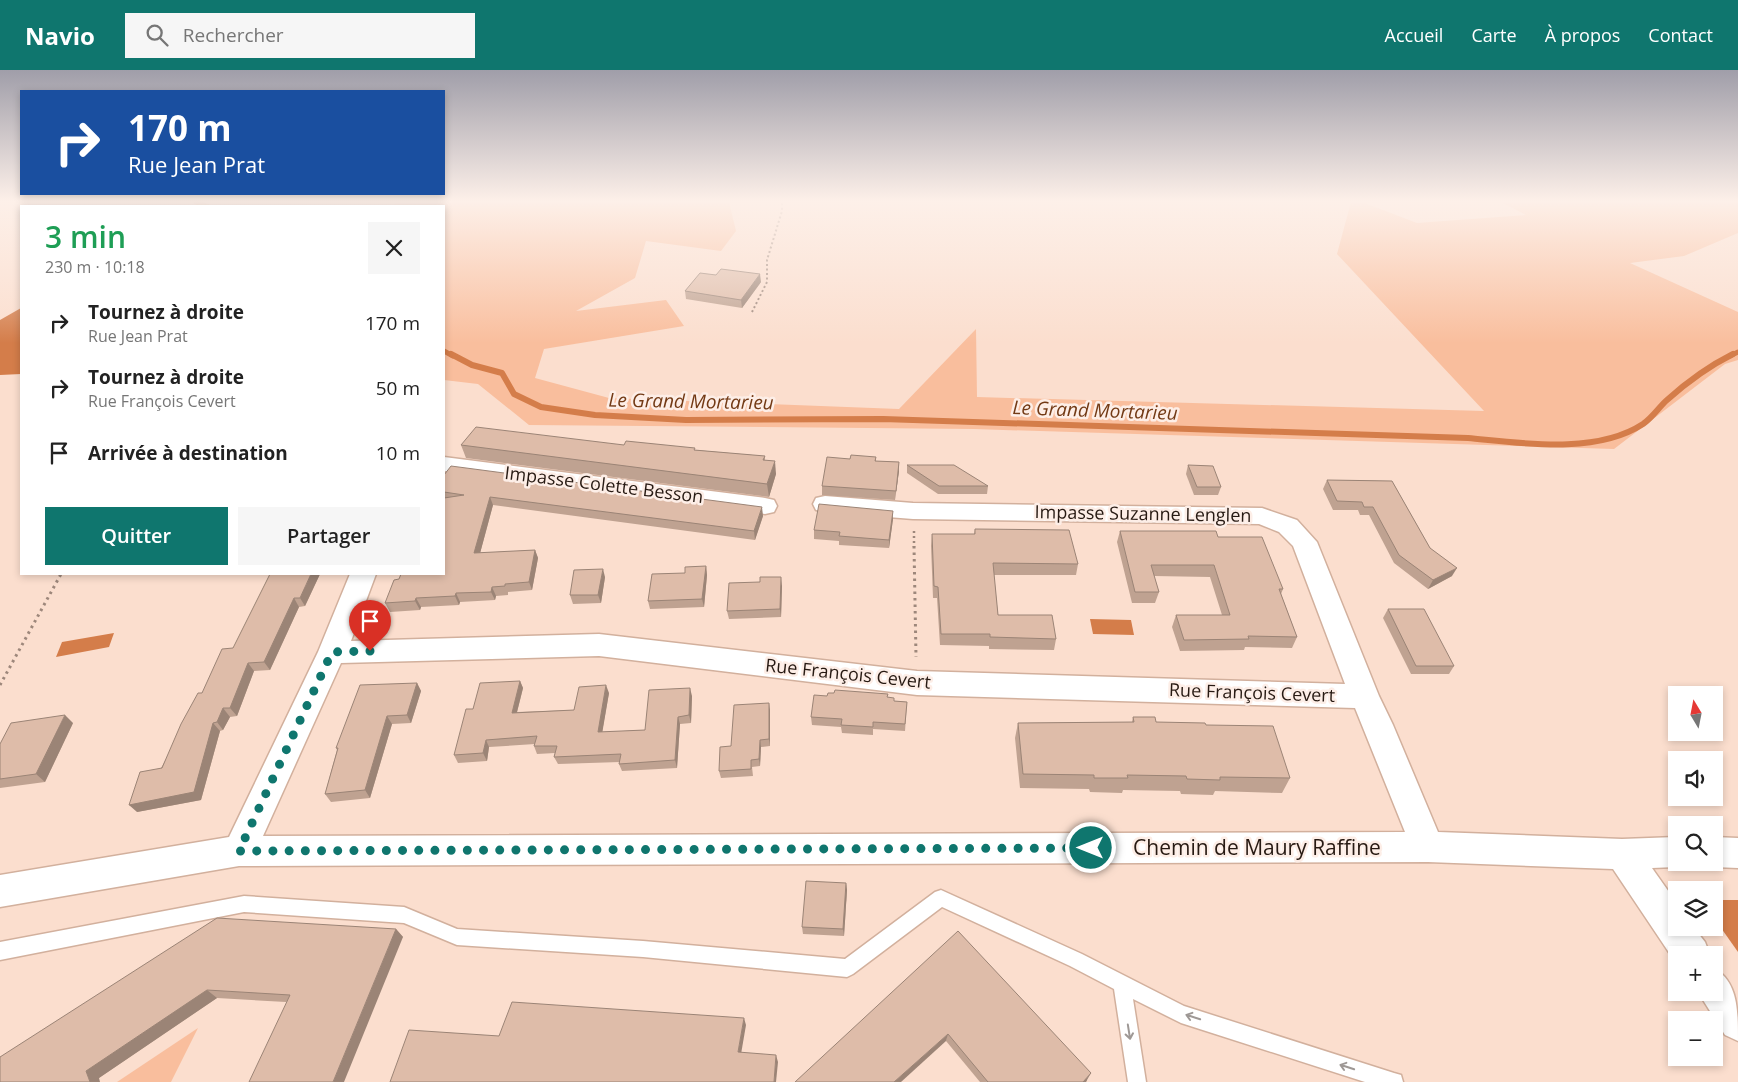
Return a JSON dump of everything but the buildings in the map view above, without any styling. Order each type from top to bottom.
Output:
[{"type":"street","name":"Impasse Colette Besson","points":[[445,464],[765,506]]},
{"type":"street","name":"Impasse Suzanne Lenglen","points":[[825,504],[913,510],[1262,516],[1288,526],[1304,542],[1364,696],[1378,725],[1428,847]]},
{"type":"street","points":[[239,851],[332,652],[363,575]]},
{"type":"street","name":"Rue François Cevert","points":[[332,652],[600,645],[917,684],[1364,696]]},
{"type":"street","name":"Chemin de Maury Raffine","points":[[0,891],[239,851],[1428,847],[1622,854],[1668,852]]},
{"type":"street","points":[[1723,852],[1738,852]]},
{"type":"street","points":[[1622,854],[1686,946]]},
{"type":"street","points":[[1723,1000],[1738,1022]]},
{"type":"lane","points":[[0,951],[244,904],[404,915],[457,937],[643,949],[847,968],[941,898],[1181,1014],[1394,1082]]},
{"type":"lane","points":[[1122,984],[1137,1082]]},
{"type":"path","points":[[752,312],[767,282],[767,260],[770,249]]},
{"type":"path","points":[[913,510],[917,684]]},
{"type":"path","points":[[0,685],[60,575]]},
{"type":"shaded area","points":[[445,249],[644,249],[635,278],[576,311],[666,300],[684,326],[544,349],[535,378],[609,398],[899,409],[976,329],[977,397],[1484,411],[1337,254],[1338,249],[1700,249],[1684,256],[1630,263],[1738,312],[1738,360],[1725,364],[1614,449],[974,429],[529,425],[478,384],[445,380]]},
{"type":"shaded area","points":[[20,309],[20,374],[0,375],[0,320]]},
{"type":"shaded area","points":[[1090,619],[1131,620],[1134,635],[1093,634]]},
{"type":"shaded area","points":[[114,633],[109,647],[56,657],[62,642]]},
{"type":"shaded area","points":[[1723,900],[1738,900],[1738,952],[1723,931]]},
{"type":"shaded area","points":[[198,1028],[171,1082],[117,1082]]},
{"type":"waterway","name":"Le Grand Mortarieu","points":[[445,352],[453,356]]},
{"type":"waterway","name":"Le Grand Mortarieu","points":[[1730,356],[1738,352]]},
{"type":"waterway","name":"Le Grand Mortarieu","points":[[451,354],[472,365],[502,373],[514,394],[541,407],[595,415],[686,420],[883,419],[1468,438],[1534,444],[1581,443],[1603,440],[1624,434],[1643,424],[1667,400],[1690,381],[1733,354]]},
{"type":"route","points":[[370,651],[332,652],[239,851],[1091,848]]}]
